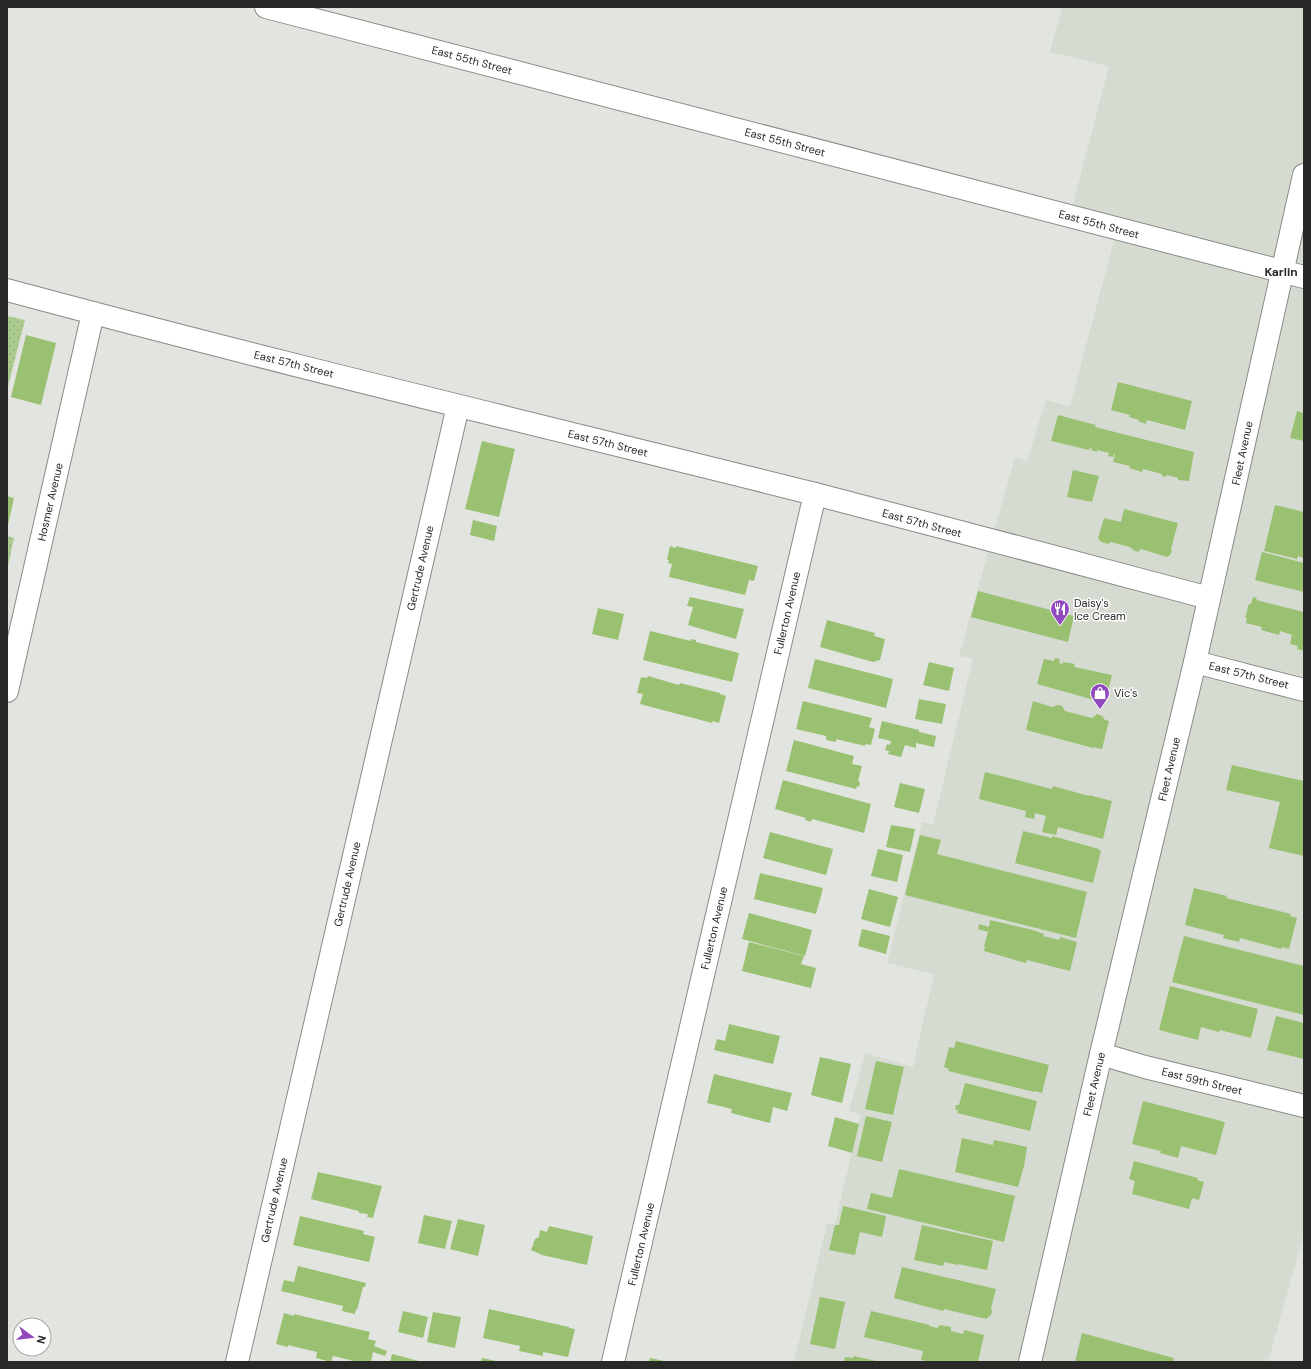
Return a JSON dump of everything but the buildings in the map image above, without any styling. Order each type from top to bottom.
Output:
[{"type":"street","name":"East 55th Street","points":[[266,7],[1304,277]]},
{"type":"street","name":"Fleet Avenue","points":[[1030,1362],[1101,1054],[1195,662],[1304,175]]},
{"type":"street","name":"East 57th Street","points":[[7,290],[458,406],[815,494],[1209,598]]},
{"type":"street","name":"Hosmer Avenue","points":[[7,691],[93,313]]},
{"type":"street","name":"Gertrude Avenue","points":[[237,1362],[458,406]]},
{"type":"street","name":"Fullerton Avenue","points":[[613,1362],[815,494]]},
{"type":"street","name":"East 57th Street","points":[[1195,662],[1304,690]]},
{"type":"street","name":"East 59th Street","points":[[1101,1054],[1145,1067],[1304,1106]]},
{"type":"shaded area","points":[[1062,7],[1304,7],[1304,1234],[1268,1362],[794,1362],[827,1223],[835,1224],[861,1114],[849,1111],[865,1053],[913,1067],[934,974],[887,963],[922,822],[933,825],[973,658],[959,656],[1015,457],[1027,461],[1046,400],[1070,406],[1117,229],[1070,216],[1109,66],[1050,52]]},
{"type":"green space","points":[[7,316],[25,320],[7,390]]},
{"type":"green space","points":[[7,536],[14,538],[7,571]]},
{"type":"place","name":"Daisy's Ice Cream","points":[[1060,626]]},
{"type":"place","name":"Vic's","points":[[1100,710]]},
{"type":"district","name":"Karlin","points":[[1281,272]]}]
